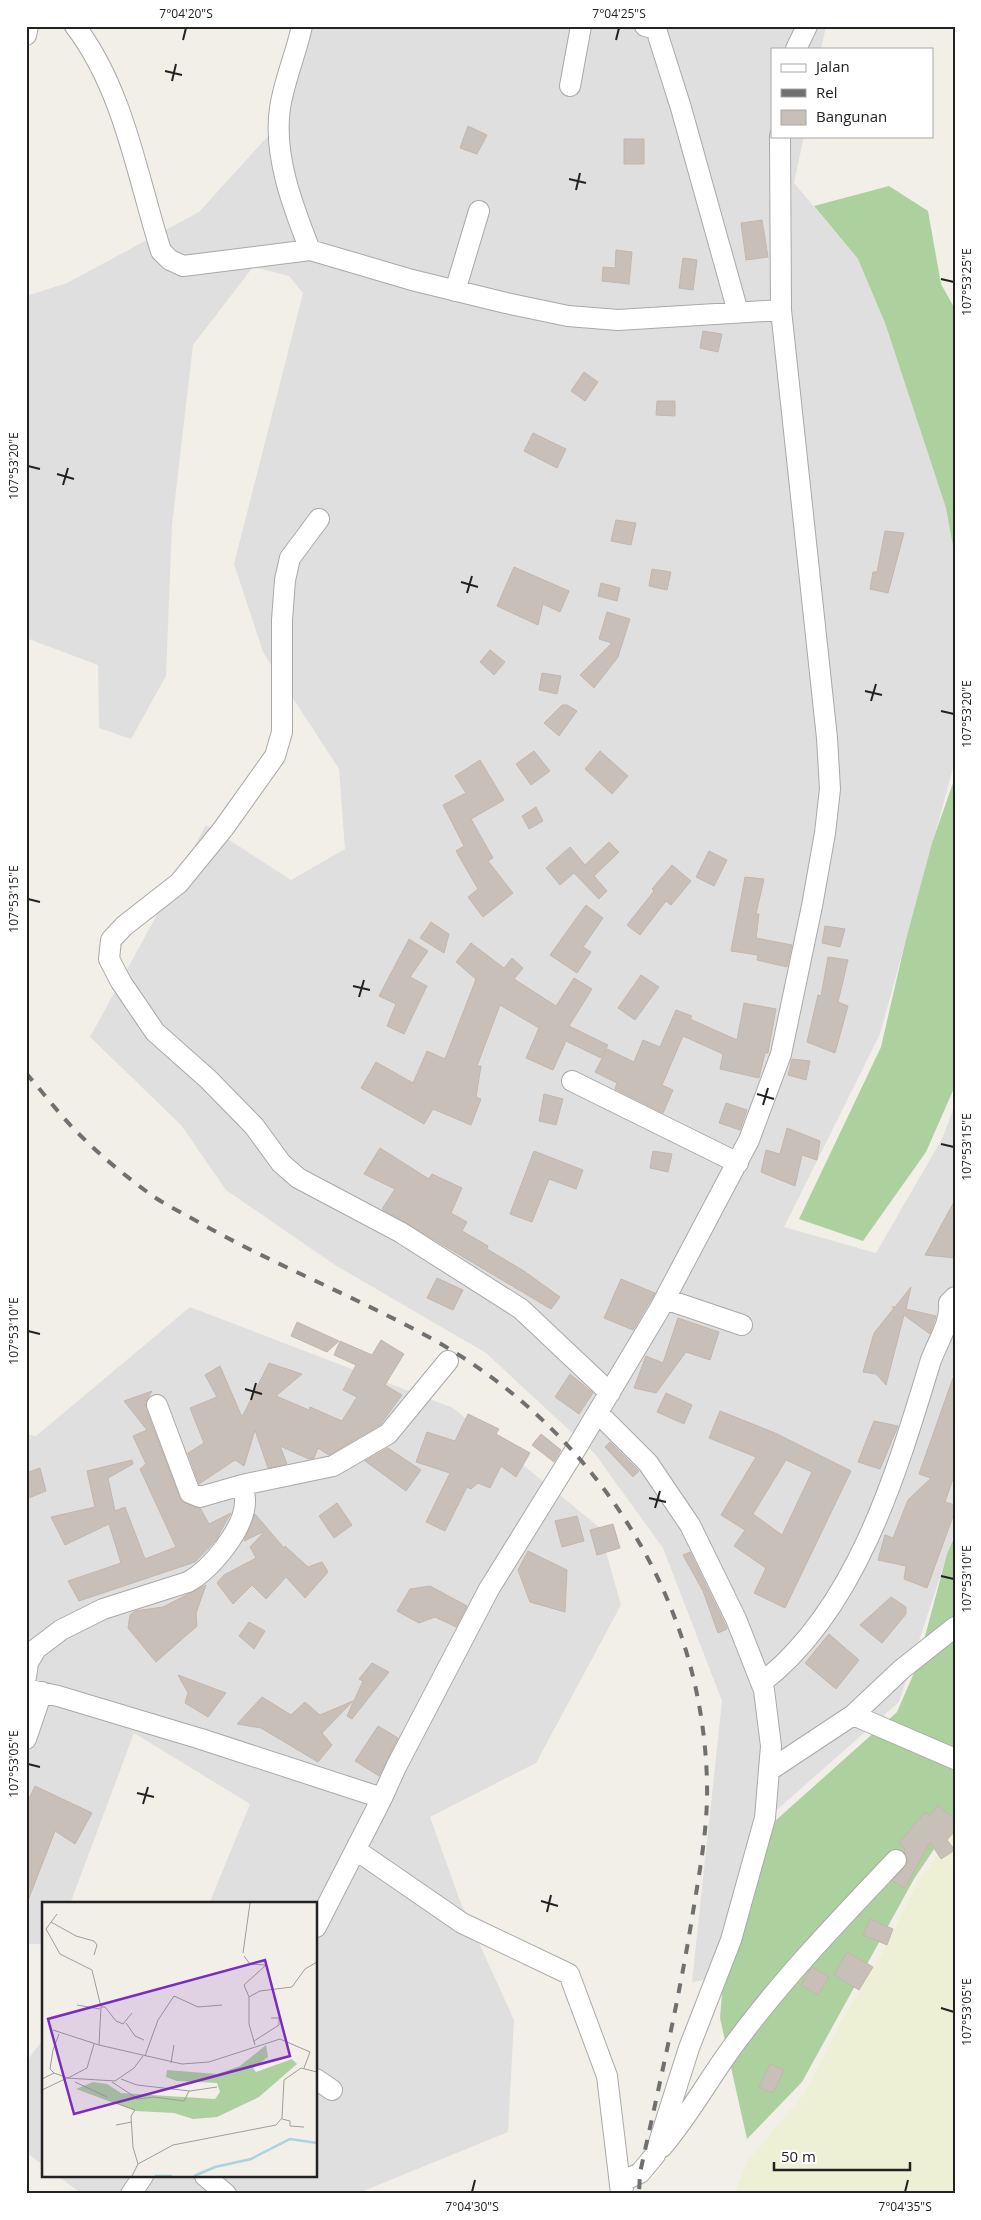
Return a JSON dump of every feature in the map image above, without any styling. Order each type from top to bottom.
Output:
[{"type":"street","points":[[26,35],[28,26]]},
{"type":"street","points":[[75,26],[92,49],[116,103],[162,251],[170,260],[183,266],[310,250],[455,291],[568,316],[618,320],[781,310]]},
{"type":"street","points":[[302,26],[280,106],[278,127],[281,156],[299,221],[310,250]]},
{"type":"street","points":[[570,86],[581,26]]},
{"type":"street","points":[[645,26],[656,29],[659,38],[681,108],[738,312]]},
{"type":"street","points":[[796,48],[807,26]]},
{"type":"street","points":[[318,1923],[396,1767],[489,1589],[598,1413],[665,1300],[738,1163],[755,1125],[781,1054],[817,879],[830,789],[827,738],[781,310],[780,138]]},
{"type":"street","points":[[455,291],[479,211]]},
{"type":"street","points":[[318,519],[290,558],[285,580],[282,620],[282,732],[275,756],[223,829],[178,883],[124,926],[111,940],[110,959],[120,982],[155,1032],[208,1079],[254,1126],[281,1162],[298,1178],[400,1232],[521,1309],[610,1393]]},
{"type":"street","points":[[572,1081],[738,1163]]},
{"type":"street","points":[[761,1682],[784,1666],[809,1637],[838,1593],[864,1545],[903,1454],[932,1356],[950,1313],[950,1303],[955,1297]]},
{"type":"street","points":[[665,1300],[742,1325]]},
{"type":"street","points":[[157,1405],[190,1493],[200,1497],[242,1485],[333,1466],[388,1434],[448,1361]]},
{"type":"street","points":[[598,1413],[648,1463],[690,1525],[736,1619],[761,1682],[770,1737],[770,1770],[766,1818],[731,1940],[690,2048],[655,2155],[622,2186]]},
{"type":"street","points":[[26,1676],[28,1664],[36,1649],[61,1630],[103,1609],[188,1582],[208,1568],[225,1547],[240,1520],[245,1500],[242,1485]]},
{"type":"street","points":[[770,1770],[853,1715],[902,1669],[955,1627]]},
{"type":"street","points":[[26,1739],[34,1691],[201,1739],[382,1798]]},
{"type":"street","points":[[853,1715],[955,1759]]},
{"type":"street","points":[[356,1850],[462,1923],[569,1974],[607,2076],[622,2186]]},
{"type":"street","points":[[622,2186],[681,2125],[740,2037],[833,1927],[896,1860]]},
{"type":"street","points":[[131,2194],[142,2178]]},
{"type":"street","points":[[207,2178],[226,2194]]},
{"type":"shaded area","points":[[299,26],[826,26],[821,48],[771,48],[771,138],[804,138],[794,183],[867,270],[955,533],[955,761],[880,1034],[784,1227],[876,1253],[943,1137],[955,1104],[955,1531],[899,1702],[770,1816],[722,1977],[692,1982],[722,1701],[663,1548],[595,1454],[486,1353],[335,1265],[226,1190],[181,1125],[90,1037],[206,825],[291,880],[345,849],[339,769],[263,652],[234,564],[303,293],[289,276],[253,267],[193,345],[172,525],[166,676],[131,739],[99,728],[98,665],[26,638],[26,296],[67,283],[199,212],[269,135]]},
{"type":"shaded area","points":[[190,1307],[453,1408],[599,1527],[621,1605],[536,1763],[430,1817],[460,1901],[514,2020],[508,2132],[356,2194],[82,2194],[61,2178],[318,2178],[318,1902],[210,1902],[250,1804],[134,1733],[71,1902],[42,1902],[42,1944],[26,1944],[26,1434],[36,1436]]},
{"type":"shaded area","points":[[42,2042],[42,2164],[26,2152],[26,2062]]},
{"type":"green space","points":[[889,186],[928,211],[941,284],[955,309],[955,557],[946,508],[885,323],[858,259],[814,206]]},
{"type":"green space","points":[[955,777],[955,1086],[926,1152],[863,1241],[799,1219],[881,1047],[905,943],[932,843]]},
{"type":"green space","points":[[955,1535],[955,1818],[914,1879],[802,2082],[747,2139],[720,2018],[725,1955],[775,1821],[897,1712],[917,1666],[947,1554]]},
{"type":"green space","points":[[955,1831],[955,2194],[734,2194],[748,2160],[804,2094],[843,2018],[887,1945],[915,1886]]},
{"type":"building","points":[[468,126],[487,135],[477,154],[460,148]]},
{"type":"building","points":[[624,139],[644,139],[644,164],[624,164]]},
{"type":"building","points":[[762,220],[768,257],[746,260],[741,223]]},
{"type":"building","points":[[616,250],[632,252],[629,284],[602,281],[603,267],[615,268]]},
{"type":"building","points":[[683,258],[697,260],[693,290],[679,288]]},
{"type":"building","points":[[703,331],[722,334],[718,352],[700,348]]},
{"type":"building","points":[[584,372],[598,382],[585,401],[571,391]]},
{"type":"building","points":[[657,401],[675,401],[675,416],[656,415]]},
{"type":"building","points":[[533,433],[566,449],[557,468],[524,451]]},
{"type":"building","points":[[616,520],[636,523],[631,545],[611,541]]},
{"type":"building","points":[[885,531],[904,533],[888,593],[870,589],[873,572],[877,572]]},
{"type":"building","points":[[514,567],[569,591],[560,612],[543,604],[538,625],[497,606]]},
{"type":"building","points":[[652,569],[671,572],[667,590],[649,586]]},
{"type":"building","points":[[601,583],[620,588],[617,601],[598,596]]},
{"type":"building","points":[[607,612],[630,619],[618,657],[594,688],[580,675],[612,643],[599,639]]},
{"type":"building","points":[[490,650],[505,662],[494,675],[480,662]]},
{"type":"building","points":[[542,673],[561,676],[557,694],[539,690]]},
{"type":"building","points":[[562,705],[567,705],[577,711],[559,736],[544,723]]},
{"type":"building","points":[[534,751],[550,771],[531,785],[516,764]]},
{"type":"building","points":[[600,751],[628,776],[612,794],[585,769]]},
{"type":"building","points":[[480,760],[504,800],[471,819],[493,858],[488,861],[513,893],[483,917],[468,897],[478,889],[456,851],[464,846],[443,805],[466,793],[455,776]]},
{"type":"building","points":[[536,807],[543,821],[529,829],[522,816]]},
{"type":"building","points":[[609,842],[619,852],[594,876],[607,891],[599,899],[574,873],[560,885],[546,868],[570,847],[585,865]]},
{"type":"building","points":[[709,851],[727,860],[714,886],[696,877]]},
{"type":"building","points":[[672,865],[691,881],[671,905],[666,901],[640,935],[627,925],[654,891],[652,889]]},
{"type":"building","points":[[745,877],[764,879],[756,914],[759,914],[756,938],[792,945],[787,967],[757,960],[758,955],[731,951]]},
{"type":"building","points":[[586,905],[603,918],[583,947],[591,952],[577,973],[550,955]]},
{"type":"building","points":[[431,922],[449,934],[444,953],[420,938]]},
{"type":"building","points":[[825,926],[845,929],[840,947],[822,943]]},
{"type":"building","points":[[409,939],[428,951],[410,977],[427,986],[404,1034],[387,1026],[396,1004],[379,996]]},
{"type":"building","points":[[471,943],[504,968],[512,958],[523,968],[514,979],[556,1006],[574,978],[592,989],[569,1026],[608,1045],[601,1058],[566,1041],[553,1070],[526,1058],[539,1028],[500,1005],[477,1066],[481,1066],[476,1097],[481,1099],[471,1125],[433,1109],[424,1124],[361,1088],[376,1062],[413,1083],[427,1051],[445,1059],[476,979],[456,962]]},
{"type":"building","points":[[828,957],[848,960],[838,1002],[848,1006],[835,1053],[807,1042],[818,995],[821,996]]},
{"type":"building","points":[[641,975],[659,987],[635,1020],[618,1008]]},
{"type":"building","points":[[744,1003],[776,1009],[768,1053],[765,1053],[759,1078],[720,1069],[723,1054],[683,1036],[662,1085],[673,1090],[663,1113],[615,1089],[617,1083],[595,1072],[607,1049],[634,1062],[643,1040],[660,1047],[676,1010],[692,1016],[690,1019],[737,1040]]},
{"type":"building","points":[[792,1059],[810,1061],[806,1080],[788,1075]]},
{"type":"building","points":[[544,1094],[563,1099],[556,1125],[539,1121]]},
{"type":"building","points":[[726,1103],[747,1110],[740,1130],[719,1123]]},
{"type":"building","points":[[787,1128],[820,1141],[817,1160],[802,1155],[795,1186],[761,1172],[766,1150],[780,1154]]},
{"type":"building","points":[[380,1148],[429,1179],[432,1174],[462,1188],[451,1213],[467,1222],[462,1231],[488,1246],[487,1249],[524,1271],[560,1297],[551,1309],[382,1209],[395,1189],[364,1174]]},
{"type":"building","points":[[534,1151],[583,1170],[576,1189],[549,1179],[532,1222],[510,1214]]},
{"type":"building","points":[[653,1151],[672,1154],[668,1172],[650,1168]]},
{"type":"building","points":[[955,1200],[955,1258],[925,1255]]},
{"type":"building","points":[[437,1278],[463,1290],[453,1310],[427,1298]]},
{"type":"building","points":[[621,1279],[655,1293],[633,1330],[604,1318]]},
{"type":"building","points":[[911,1287],[906,1309],[936,1316],[930,1334],[904,1315],[886,1385],[876,1374],[863,1372],[874,1333],[894,1308],[892,1307],[895,1307]]},
{"type":"building","points":[[678,1318],[719,1332],[710,1360],[686,1352],[656,1393],[634,1388],[646,1356],[663,1363]]},
{"type":"building","points":[[297,1322],[339,1341],[327,1352],[291,1336]]},
{"type":"building","points":[[381,1340],[404,1354],[385,1385],[402,1395],[380,1425],[329,1455],[318,1448],[314,1458],[309,1459],[280,1446],[287,1464],[268,1468],[255,1430],[244,1466],[235,1460],[199,1484],[188,1453],[204,1443],[190,1408],[217,1397],[205,1375],[220,1366],[242,1417],[269,1363],[302,1374],[276,1396],[309,1410],[310,1407],[342,1421],[357,1397],[343,1390],[356,1365],[334,1355],[340,1341],[372,1355]]},
{"type":"building","points":[[570,1374],[593,1393],[579,1414],[555,1397]]},
{"type":"building","points":[[953,1378],[955,1378],[955,1473],[945,1502],[955,1505],[955,1511],[927,1588],[904,1579],[906,1566],[878,1560],[885,1535],[893,1538],[908,1500],[931,1478],[919,1474]]},
{"type":"building","points":[[152,1391],[145,1403],[146,1409],[181,1501],[200,1508],[209,1524],[231,1513],[216,1540],[195,1562],[79,1601],[68,1581],[121,1563],[109,1524],[65,1545],[51,1517],[95,1507],[87,1471],[132,1460],[133,1464],[108,1478],[115,1511],[125,1507],[145,1559],[176,1547],[140,1469],[146,1464],[133,1436],[147,1430],[124,1401]]},
{"type":"building","points":[[666,1393],[692,1405],[684,1424],[657,1412]]},
{"type":"building","points":[[720,1411],[775,1433],[851,1471],[785,1608],[754,1593],[766,1568],[734,1546],[745,1530],[721,1515],[756,1457],[709,1438]],"holes":[[[786,1460],[812,1472],[782,1535],[753,1514]]]},
{"type":"building","points":[[468,1414],[499,1429],[496,1434],[530,1453],[516,1477],[501,1466],[490,1488],[478,1483],[471,1489],[467,1487],[445,1531],[426,1522],[450,1473],[416,1462],[427,1432],[455,1441]]},
{"type":"building","points":[[874,1421],[898,1426],[880,1469],[858,1462]]},
{"type":"building","points":[[541,1434],[561,1450],[554,1462],[532,1445]]},
{"type":"building","points":[[610,1442],[639,1471],[633,1477],[605,1447]]},
{"type":"building","points":[[388,1448],[421,1470],[406,1491],[365,1461]]},
{"type":"building","points":[[40,1468],[46,1491],[26,1499],[26,1473]]},
{"type":"building","points":[[337,1503],[352,1525],[334,1538],[319,1516]]},
{"type":"building","points":[[255,1514],[284,1548],[285,1546],[308,1567],[322,1562],[328,1572],[305,1598],[286,1577],[266,1599],[252,1585],[233,1604],[217,1583],[224,1575],[256,1558],[250,1547],[265,1531],[244,1541]]},
{"type":"building","points":[[577,1516],[584,1541],[562,1547],[555,1521]]},
{"type":"building","points":[[613,1524],[620,1548],[597,1555],[590,1530]]},
{"type":"building","points":[[528,1551],[567,1570],[565,1612],[530,1602],[518,1570]]},
{"type":"building","points":[[690,1552],[727,1629],[718,1633],[703,1591],[683,1555]]},
{"type":"building","points":[[206,1585],[196,1613],[197,1626],[156,1662],[128,1628],[130,1615],[135,1611],[163,1607]]},
{"type":"building","points":[[430,1586],[467,1606],[456,1627],[435,1617],[419,1623],[397,1611],[410,1589]]},
{"type":"building","points":[[891,1597],[906,1607],[906,1614],[882,1643],[860,1625]]},
{"type":"building","points":[[249,1622],[265,1631],[254,1649],[239,1636]]},
{"type":"building","points":[[829,1634],[859,1660],[836,1689],[805,1663]]},
{"type":"building","points":[[372,1663],[389,1672],[352,1719],[347,1716],[363,1681],[359,1679]]},
{"type":"building","points":[[178,1675],[226,1693],[208,1717],[185,1703],[188,1693]]},
{"type":"building","points":[[262,1697],[291,1715],[305,1702],[320,1715],[353,1701],[322,1733],[332,1745],[318,1762],[261,1728],[237,1724]]},
{"type":"building","points":[[378,1726],[398,1738],[379,1776],[355,1761]]},
{"type":"building","points":[[35,1786],[92,1813],[75,1844],[55,1831],[27,1903],[26,1805]]},
{"type":"building","points":[[938,1805],[955,1819],[955,1831],[947,1840],[955,1850],[941,1859],[930,1842],[905,1888],[892,1881],[908,1862],[904,1851],[905,1848],[899,1843],[925,1812],[930,1815]]},
{"type":"building","points":[[870,1919],[893,1929],[887,1945],[863,1935]]},
{"type":"building","points":[[847,1952],[873,1967],[859,1990],[834,1975]]},
{"type":"building","points":[[812,1967],[829,1977],[818,1995],[801,1985]]},
{"type":"building","points":[[770,2064],[784,2070],[773,2093],[759,2087]]},
{"type":"railway","points":[[26,1073],[68,1123],[107,1160],[156,1198],[228,1238],[425,1335],[484,1372],[538,1416],[586,1466],[626,1522],[660,1582],[684,1646],[701,1713],[707,1799],[703,1848],[687,1945],[640,2173],[639,2194]]}]
